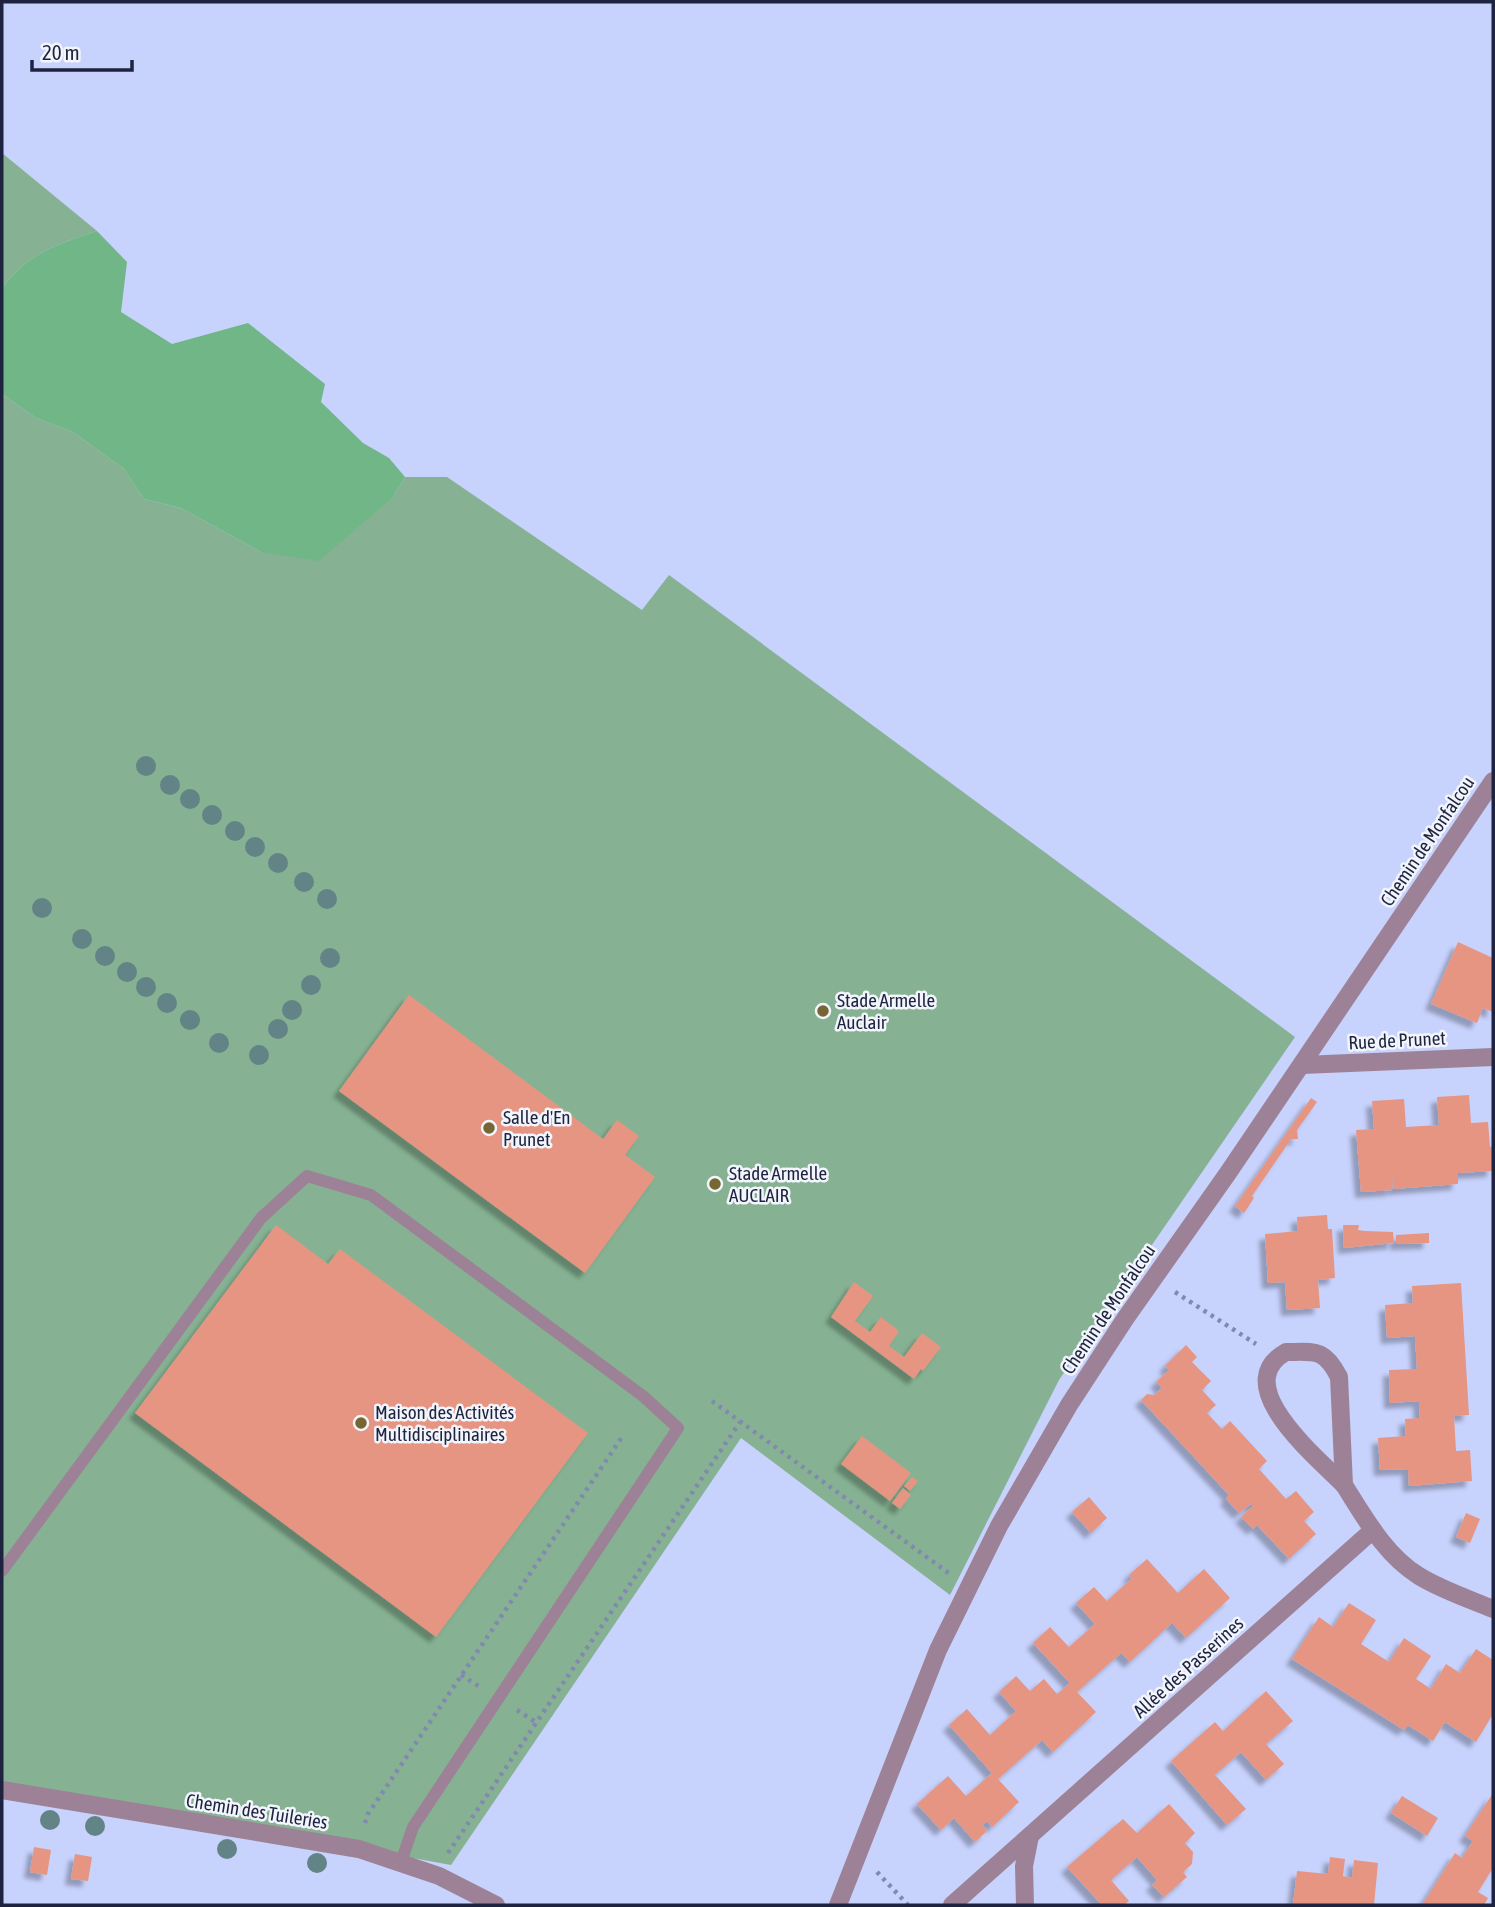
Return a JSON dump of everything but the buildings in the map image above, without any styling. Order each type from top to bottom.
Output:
[{"type":"street","name":"Chemin de Monfalcou","points":[[838,1905],[938,1650],[999,1525],[1069,1405],[1493,781]]},
{"type":"street","name":"Rue de Prunet","points":[[1302,1065],[1493,1056]]},
{"type":"street","points":[[1344,1485],[1339,1377],[1331,1361],[1316,1352],[1286,1352],[1277,1357],[1268,1370],[1268,1397],[1280,1418],[1344,1485],[1392,1554],[1419,1576],[1493,1609]]},
{"type":"street","name":"Allée des Passerines","points":[[952,1905],[1373,1530]]},
{"type":"street","name":"Chemin des Tuileries","points":[[2,1790],[359,1849],[439,1876],[496,1905]]},
{"type":"street","points":[[1025,1905],[1024,1866],[1030,1836]]},
{"type":"lane","points":[[2,1571],[261,1218],[307,1176],[371,1195],[643,1396],[678,1428],[413,1827],[401,1862]]},
{"type":"path","points":[[1154,1279],[1277,1357]]},
{"type":"path","points":[[712,1401],[969,1585]]},
{"type":"path","points":[[445,1857],[740,1422]]},
{"type":"path","points":[[365,1823],[368,1814],[622,1437]]},
{"type":"path","points":[[854,1862],[878,1872],[908,1905]]},
{"type":"green space","points":[[2,153],[97,231],[33,258],[2,288]]},
{"type":"green space","points":[[97,231],[127,262],[121,312],[172,344],[248,323],[325,384],[321,402],[363,443],[389,458],[405,477],[393,497],[319,561],[261,552],[181,508],[144,499],[124,469],[73,432],[36,418],[2,394],[2,288],[33,258]]},
{"type":"green space","name":"Stade Armelle AUCLAIR","points":[[2,394],[36,418],[73,432],[124,469],[144,499],[181,508],[261,552],[393,497],[405,477],[447,477],[642,610],[669,575],[1295,1037],[1059,1380],[950,1595],[741,1438],[451,1865],[2,1783]]},
{"type":"place","name":"Stade Armelle Auclair","points":[[823,1011]]},
{"type":"place","name":"Salle d'En Prunet","points":[[489,1128]]},
{"type":"place","name":"Stade Armelle AUCLAIR","points":[[715,1184]]},
{"type":"place","name":"Maison des Activités Multidisciplinaires","points":[[361,1423]]}]
